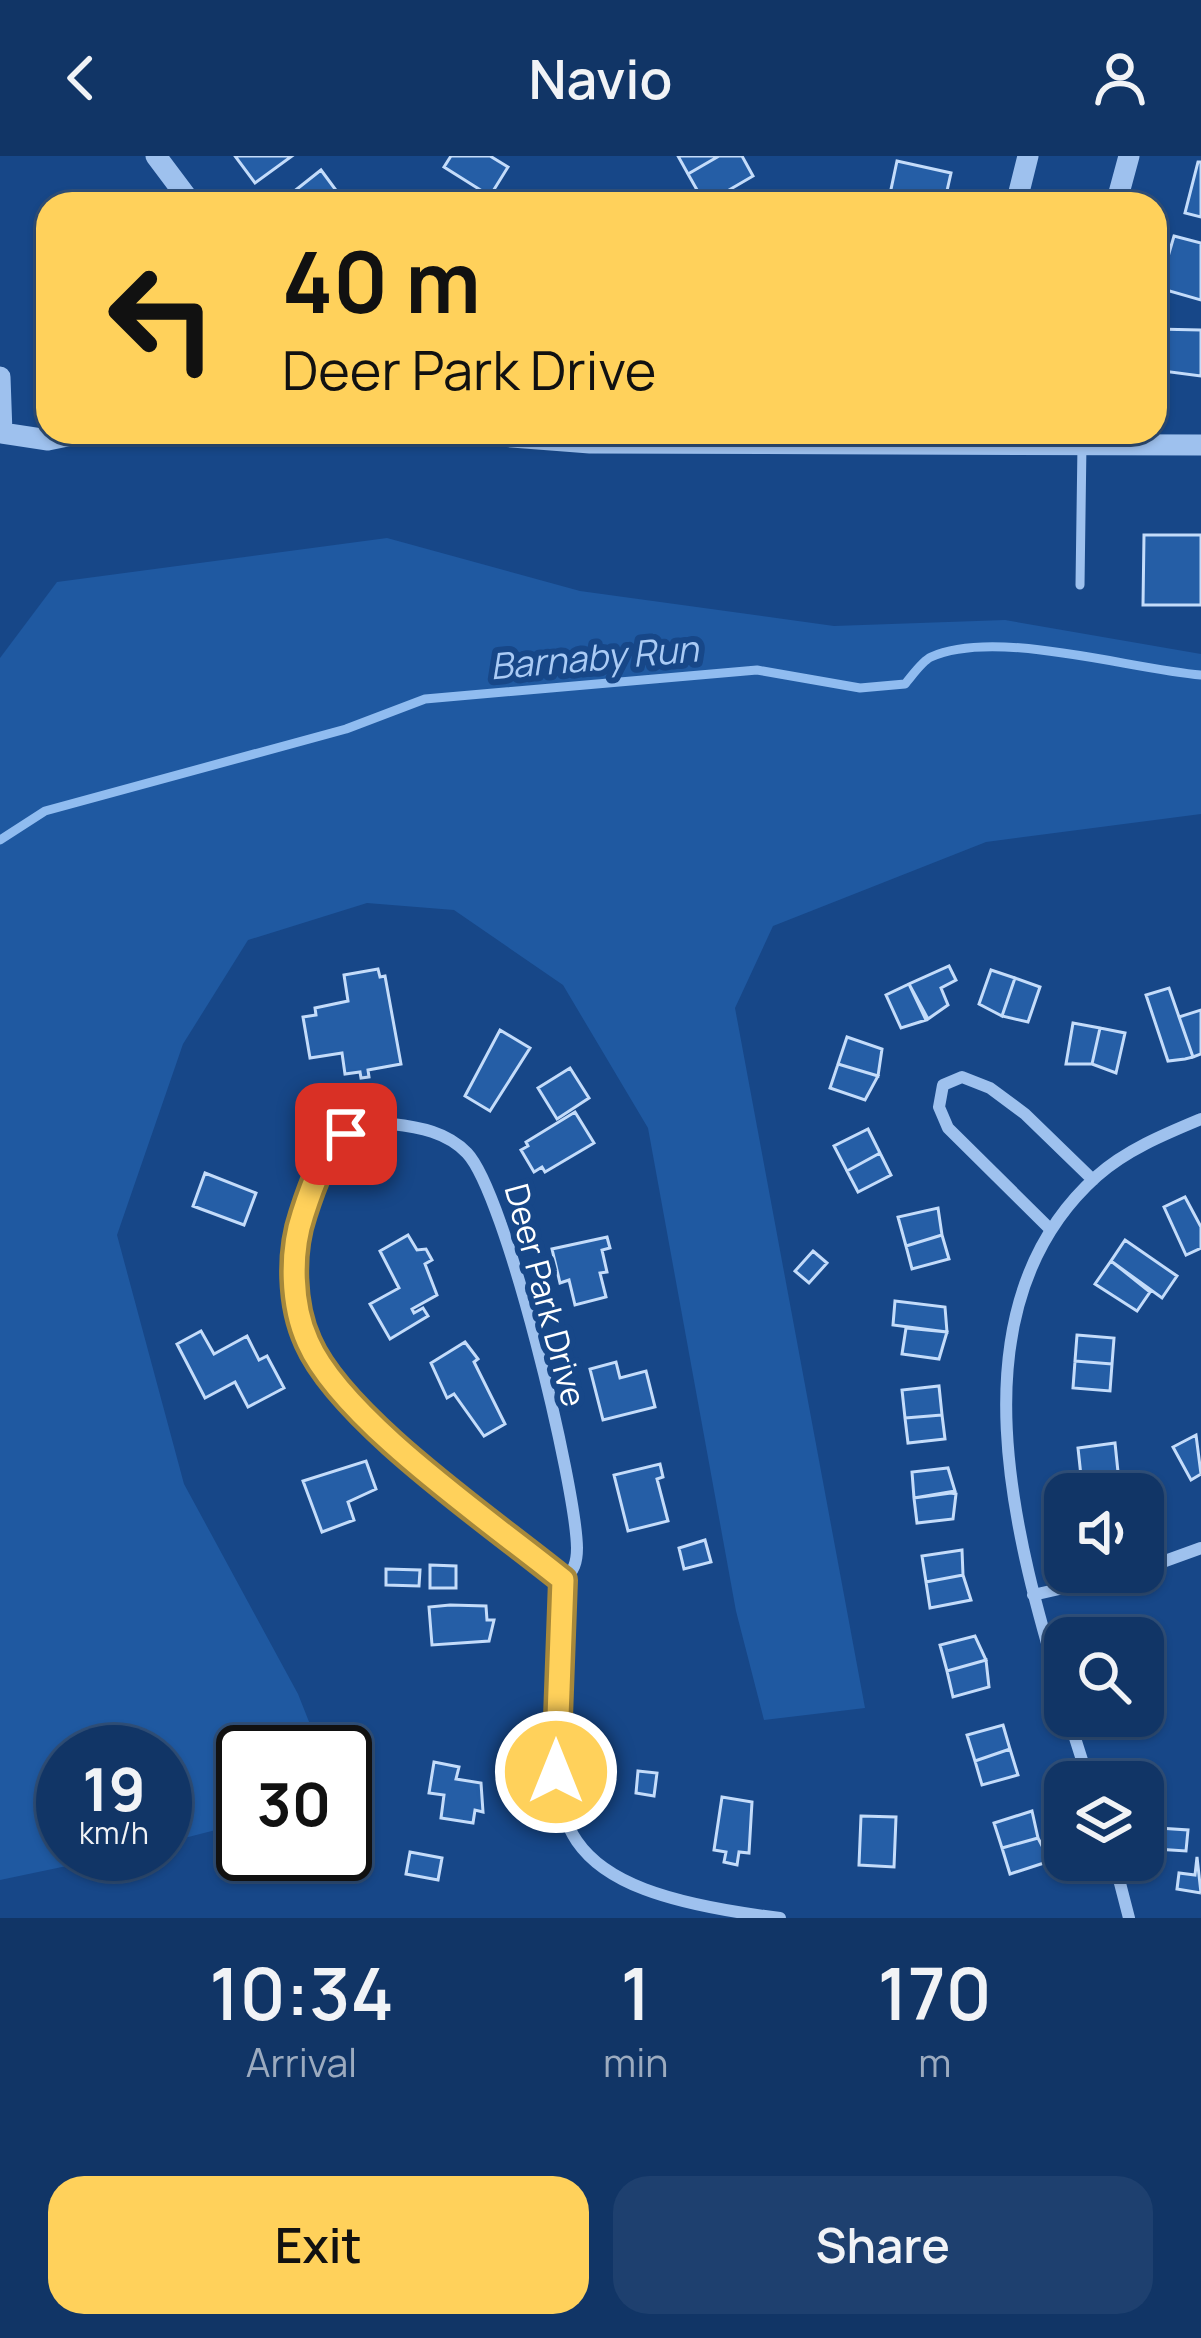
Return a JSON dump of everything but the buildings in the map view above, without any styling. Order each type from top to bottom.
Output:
[{"type":"street","points":[[156,156],[183,192]]},
{"type":"street","points":[[1019,192],[1028,156]]},
{"type":"street","points":[[1119,192],[1129,156]]},
{"type":"street","points":[[0,377],[1,438],[36,439]]},
{"type":"street","points":[[1167,444],[1201,445]]},
{"type":"street","points":[[1050,1228],[948,1128],[939,1107],[943,1084],[962,1077],[990,1088],[1093,1180]]},
{"type":"street","points":[[1044,1633],[1011,1464],[1011,1352],[1022,1282],[1050,1228],[1093,1180],[1146,1143],[1201,1119]]},
{"type":"street","name":"Deer Park Drive","points":[[392,1124],[418,1127],[446,1136],[466,1151],[487,1178],[503,1224],[566,1480],[577,1550],[571,1574],[563,1580],[342,1396],[308,1344],[298,1314],[298,1229],[322,1168],[346,1134],[392,1124]]},
{"type":"street","points":[[1164,1561],[1201,1548]]},
{"type":"street","name":"Deer Park Drive","points":[[563,1580],[555,1747],[556,1797],[568,1830],[604,1871],[644,1892],[780,1918]]},
{"type":"street","points":[[1033,1595],[1044,1592]]},
{"type":"street","points":[[1119,1881],[1129,1918]]},
{"type":"lane","points":[[1074,444],[1080,585]]},
{"type":"shaded area","points":[[387,538],[580,591],[834,626],[1005,620],[1201,654],[1201,814],[986,842],[773,926],[735,1008],[865,1708],[764,1720],[736,1611],[648,1128],[563,985],[454,910],[367,903],[248,940],[183,1044],[117,1235],[184,1484],[310,1725],[216,1725],[216,1830],[192,1836],[192,1725],[36,1725],[36,1872],[0,1880],[0,658],[57,582]]},
{"type":"waterway","name":"Barnaby Run","points":[[0,840],[45,811],[346,729],[425,699],[757,670],[860,688],[905,684],[931,657],[990,647],[1026,648],[1201,675]]},
{"type":"route","points":[[346,1134],[334,1144],[298,1229],[298,1314],[308,1344],[342,1396],[436,1479],[563,1580],[556,1772]]}]
